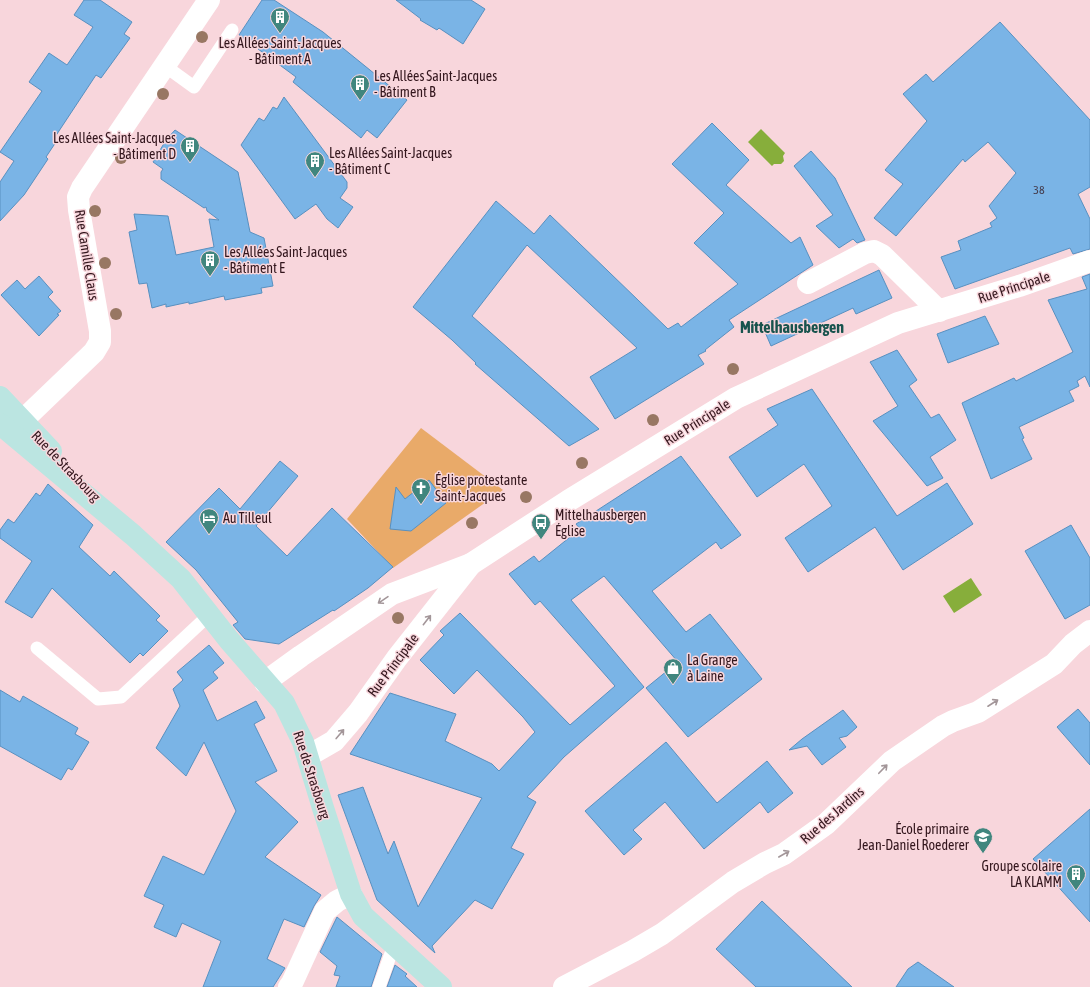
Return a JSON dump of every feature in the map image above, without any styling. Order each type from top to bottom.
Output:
[{"type":"main road","name":"Rue de Strasbourg","points":[[0,397],[133,535]]},
{"type":"main road","name":"Rue de Strasbourg","points":[[0,424],[133,535],[181,579],[209,615],[284,703],[304,742],[322,808],[351,894],[363,916],[441,987]]},
{"type":"street","name":"Rue Camille Claus","points":[[22,421],[94,352],[100,342],[100,332],[78,197],[82,188],[209,0]]},
{"type":"street","points":[[808,283],[865,253],[874,251],[882,255],[938,311]]},
{"type":"street","name":"Rue Principale","points":[[265,682],[392,594],[471,564],[568,501],[736,398],[898,323],[1019,286],[1090,261]]},
{"type":"street","name":"Rue Principale","points":[[308,756],[334,741],[358,713],[397,658],[471,564]]},
{"type":"street","name":"Rue des Jardins","points":[[564,987],[626,955],[662,934],[733,882],[750,871],[784,854],[826,824],[892,761],[943,726],[978,712],[1054,664],[1073,644],[1090,631]]},
{"type":"street","points":[[289,987],[325,911],[337,901],[351,894]]},
{"type":"lane","points":[[165,66],[194,87],[232,30]]},
{"type":"lane","points":[[37,648],[98,699],[121,698],[209,615]]},
{"type":"lane","points":[[379,987],[394,945]]},
{"type":"shaded area","points":[[761,129],[785,153],[783,156],[784,161],[781,164],[774,164],[772,166],[748,142]]},
{"type":"shaded area","points":[[421,428],[503,490],[393,568],[347,519]]},
{"type":"shaded area","points":[[971,578],[982,595],[954,613],[943,596]]},
{"type":"building","points":[[84,0],[100,0],[132,22],[124,34],[130,38],[101,78],[96,75],[53,140],[56,142],[46,157],[48,159],[24,195],[0,221],[0,182],[14,161],[0,152],[42,91],[29,82],[49,53],[67,65],[93,27],[74,15]]},
{"type":"building","points":[[262,0],[274,0],[323,32],[407,100],[377,138],[367,130],[361,138],[293,82],[296,77],[258,49],[259,48],[239,35]]},
{"type":"building","points":[[396,0],[471,0],[485,9],[463,44],[439,28],[437,30],[420,20],[421,19]]},
{"type":"building","points":[[1000,22],[1090,120],[1090,187],[1078,194],[1090,219],[1090,249],[1073,254],[1070,248],[955,289],[941,257],[961,250],[958,241],[992,227],[990,223],[997,218],[989,206],[1016,173],[988,142],[965,162],[963,159],[896,236],[874,218],[903,184],[885,170],[927,121],[903,94],[926,74],[933,82]]},
{"type":"building","points":[[284,97],[347,182],[347,188],[340,198],[353,207],[338,228],[327,219],[316,204],[295,219],[241,145],[259,118],[264,121],[273,107],[277,109]]},
{"type":"building","points":[[712,123],[749,160],[726,185],[791,243],[800,237],[813,265],[729,320],[734,327],[705,350],[706,351],[698,355],[704,364],[615,419],[590,377],[637,348],[527,245],[472,316],[599,429],[569,446],[475,364],[476,363],[452,340],[413,307],[496,201],[534,234],[550,215],[668,329],[678,323],[681,327],[738,284],[694,243],[724,213],[672,164]]},
{"type":"building","points":[[175,130],[238,172],[250,232],[264,238],[273,286],[261,288],[262,293],[225,300],[224,296],[189,304],[189,302],[166,307],[166,304],[152,308],[147,283],[139,284],[129,232],[137,230],[134,214],[168,216],[176,255],[214,247],[209,219],[219,220],[207,211],[206,207],[204,208],[161,179],[161,172],[163,169],[153,162],[166,140]]},
{"type":"building","points":[[811,151],[835,178],[865,240],[857,243],[853,239],[839,248],[816,226],[833,215],[794,166]]},
{"type":"building","points":[[879,270],[892,298],[856,314],[853,308],[771,346],[762,325]]},
{"type":"building","points":[[1090,274],[1090,387],[1085,376],[1077,381],[1079,386],[1069,391],[1074,401],[1019,427],[1024,438],[1022,439],[1032,459],[991,479],[962,403],[1014,378],[1016,381],[1073,352],[1048,300],[1087,289],[1082,277]]},
{"type":"building","points":[[39,276],[53,292],[48,297],[61,311],[39,336],[1,295],[17,280],[25,289]]},
{"type":"building","points":[[985,316],[999,344],[948,363],[937,334]]},
{"type":"building","points":[[897,350],[917,380],[909,386],[931,418],[939,414],[956,440],[930,457],[943,478],[927,486],[873,421],[898,406],[870,362]]},
{"type":"building","points":[[812,389],[897,516],[947,483],[973,524],[903,570],[875,527],[808,572],[785,538],[832,506],[804,464],[757,497],[729,457],[778,425],[767,409]]},
{"type":"building","points":[[681,456],[741,535],[721,549],[716,542],[652,591],[686,632],[710,614],[762,679],[688,737],[646,688],[678,662],[604,576],[571,600],[644,687],[564,757],[527,797],[536,802],[511,848],[524,854],[492,909],[475,900],[432,946],[435,953],[377,900],[338,795],[363,787],[388,854],[394,841],[418,907],[482,798],[350,754],[390,693],[456,714],[445,741],[492,764],[499,771],[535,732],[523,717],[477,670],[454,694],[420,660],[444,635],[440,631],[460,613],[570,725],[615,686],[540,601],[535,605],[509,574],[534,556],[539,562],[580,529],[576,524]]},
{"type":"building","points":[[280,461],[298,476],[256,526],[287,556],[332,508],[393,567],[368,588],[334,611],[333,610],[279,644],[245,639],[233,625],[238,622],[196,570],[166,542],[219,488],[240,509]]},
{"type":"building","name":"Église protestante Saint-Jacques","points":[[429,480],[446,503],[411,531],[390,529],[396,487],[405,499]]},
{"type":"building","points":[[48,484],[93,525],[79,547],[110,576],[114,571],[160,616],[156,620],[168,631],[143,656],[140,653],[130,663],[52,588],[32,618],[5,602],[32,561],[0,538],[0,530],[8,519],[14,523],[36,493],[40,496]]},
{"type":"building","points":[[1071,525],[1090,558],[1090,605],[1065,619],[1025,551]]},
{"type":"building","points":[[209,645],[224,663],[213,672],[218,678],[203,690],[217,721],[256,701],[265,718],[254,724],[277,771],[255,782],[298,822],[265,857],[321,895],[304,927],[284,919],[267,959],[285,968],[273,987],[203,987],[221,941],[182,923],[176,937],[154,927],[164,905],[144,896],[163,856],[204,875],[236,811],[204,742],[186,776],[156,748],[180,706],[173,689],[183,680],[177,672]]},
{"type":"building","points":[[0,690],[20,702],[23,696],[78,728],[75,734],[89,742],[72,770],[68,768],[61,780],[0,746]]},
{"type":"building","points":[[1078,709],[1090,723],[1090,765],[1057,727]]},
{"type":"building","points":[[843,710],[857,727],[847,736],[839,738],[846,747],[822,765],[807,746],[789,750],[802,739]]},
{"type":"building","points":[[666,742],[717,803],[767,761],[793,793],[768,813],[760,802],[704,849],[665,802],[633,830],[642,839],[624,855],[585,811]]},
{"type":"building","name":"Groupe scolaire LA KLAMM","points":[[1090,809],[1090,922],[1033,859]]},
{"type":"building","points":[[762,901],[852,987],[756,987],[716,949]]},
{"type":"building","points":[[337,917],[382,954],[371,987],[336,987],[340,976],[334,975],[337,966],[320,952]]},
{"type":"building","points":[[918,962],[954,987],[896,987],[908,969]]},
{"type":"building","points":[[395,965],[407,974],[405,976],[417,987],[387,987]]},
{"type":"place","name":"Les Allées Saint-Jacques - Bâtiment A","points":[[280,34]]},
{"type":"place","name":"Les Allées Saint-Jacques - Bâtiment B","points":[[360,101]]},
{"type":"place","name":"Les Allées Saint-Jacques - Bâtiment D","points":[[190,163]]},
{"type":"place","name":"Les Allées Saint-Jacques - Bâtiment C","points":[[315,178]]},
{"type":"place","name":"Les Allées Saint-Jacques - Bâtiment E","points":[[210,277]]},
{"type":"place","name":"Église protestante Saint-Jacques","points":[[421,505]]},
{"type":"place","name":"Au Tilleul","points":[[209,535]]},
{"type":"place","name":"Mittelhausbergen Église","points":[[541,540]]},
{"type":"place","name":"La Grange à Laine","points":[[673,685]]},
{"type":"place","name":"École primaire Jean-Daniel Roederer","points":[[983,854]]},
{"type":"place","name":"Groupe scolaire LA KLAMM","points":[[1076,891]]},
{"type":"district","name":"Mittelhausbergen","points":[[792,327]]}]
